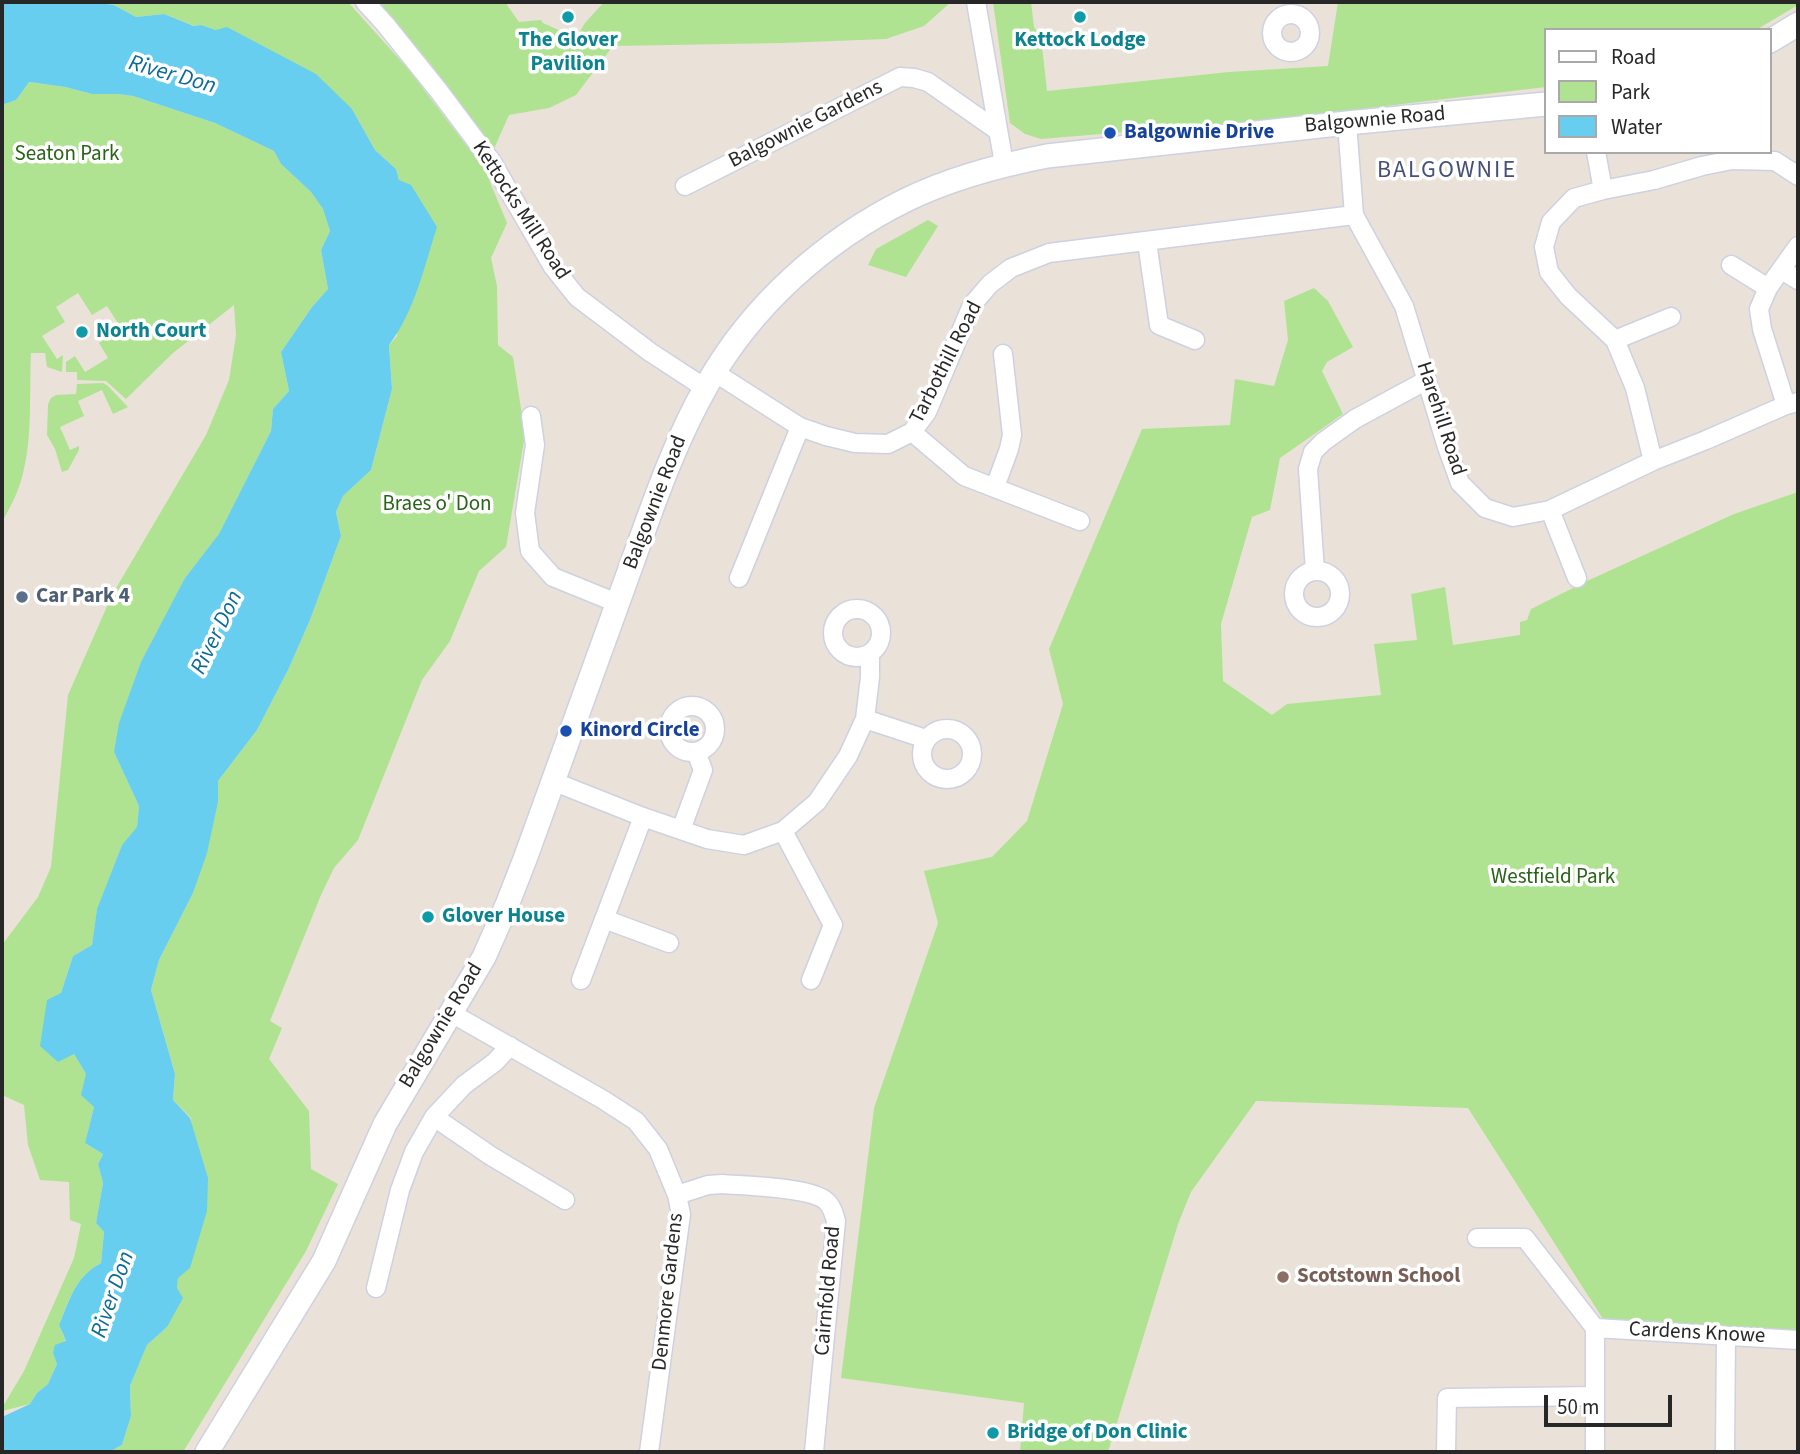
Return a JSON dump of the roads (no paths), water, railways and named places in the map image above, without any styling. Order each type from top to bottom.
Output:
[{"type":"street","name":"Kettocks Mill Road","points":[[365,2],[386,24],[492,162],[553,267],[577,297],[650,352],[709,380]]},
{"type":"street","points":[[976,2],[1004,164]]},
{"type":"street","points":[[1772,40],[1798,24]]},
{"type":"street","name":"Balgownie Gardens","points":[[685,186],[900,77],[929,82],[998,131]]},
{"type":"street","name":"Balgownie Road","points":[[207,1452],[324,1261],[385,1124],[479,966],[507,905],[674,450],[709,380],[736,340],[761,310],[792,279],[846,236],[907,200],[1004,164],[1047,156],[1545,104]]},
{"type":"street","name":"Harehill Road","points":[[1347,123],[1354,215],[1404,306],[1460,483],[1485,508],[1513,516],[1550,510],[1653,461],[1792,404]]},
{"type":"street","points":[[1597,154],[1603,190]]},
{"type":"street","points":[[1653,461],[1634,388],[1615,340],[1568,296],[1549,272],[1544,247],[1552,222],[1574,198],[1732,160],[1775,161],[1798,176]]},
{"type":"street","name":"Tarbothill Road","points":[[709,380],[800,427],[855,443],[888,444],[912,432],[927,412],[972,305],[990,284],[1011,268],[1049,253],[1354,215]]},
{"type":"street","points":[[1147,242],[1158,325],[1195,340]]},
{"type":"street","points":[[1792,404],[1762,330],[1759,309],[1768,288],[1798,246]]},
{"type":"street","points":[[1731,265],[1768,288]]},
{"type":"street","points":[[1782,270],[1798,280]]},
{"type":"street","points":[[1615,340],[1671,317]]},
{"type":"street","points":[[995,487],[1013,435],[1003,354]]},
{"type":"street","points":[[1315,571],[1308,469],[1313,452],[1355,419],[1427,380]]},
{"type":"street","points":[[531,416],[535,445],[525,513],[530,551],[553,577],[618,603]]},
{"type":"street","points":[[739,578],[800,427]]},
{"type":"street","points":[[912,432],[964,476],[1080,521]]},
{"type":"street","points":[[1550,510],[1577,578]]},
{"type":"street","points":[[552,781],[707,839],[744,845],[783,831],[817,802],[848,756],[865,719],[870,654]]},
{"type":"street","points":[[865,719],[926,739]]},
{"type":"street","points":[[681,831],[703,770],[696,752]]},
{"type":"street","points":[[580,980],[643,817]]},
{"type":"street","points":[[783,831],[833,925],[811,980]]},
{"type":"street","points":[[604,919],[668,943]]},
{"type":"street","name":"Denmore Gardens","points":[[451,1013],[636,1121],[658,1149],[677,1195],[681,1214],[649,1452]]},
{"type":"street","points":[[376,1288],[406,1171],[414,1152],[434,1118],[464,1085],[495,1062],[510,1046]]},
{"type":"street","points":[[434,1118],[565,1200]]},
{"type":"street","name":"Cairnfold Road","points":[[677,1195],[708,1185],[722,1184],[807,1192],[827,1201],[833,1210],[836,1221],[814,1452]]},
{"type":"street","points":[[1477,1238],[1525,1238],[1595,1328],[1595,1452]]},
{"type":"street","name":"Cardens Knowe","points":[[1595,1328],[1798,1340]]},
{"type":"street","points":[[1726,1336],[1726,1452]]},
{"type":"street","points":[[1446,1452],[1447,1398],[1595,1396]]},
{"type":"water","name":"River Don","points":[[2,2],[91,2],[114,5],[136,17],[164,14],[194,26],[201,25],[216,30],[227,27],[316,74],[352,109],[375,150],[396,169],[399,180],[411,185],[437,227],[406,318],[389,345],[392,389],[371,470],[343,496],[336,512],[341,536],[288,670],[257,730],[218,781],[218,802],[207,853],[193,893],[159,960],[151,990],[175,1074],[173,1100],[190,1118],[208,1178],[207,1211],[190,1268],[178,1278],[177,1288],[183,1298],[167,1327],[147,1345],[130,1386],[131,1416],[122,1445],[109,1452],[2,1452],[2,1417],[30,1404],[37,1393],[48,1384],[57,1364],[53,1353],[55,1345],[66,1341],[59,1325],[70,1298],[85,1275],[101,1263],[104,1232],[96,1223],[103,1183],[98,1164],[103,1154],[85,1143],[94,1107],[81,1095],[86,1074],[74,1054],[58,1062],[40,1046],[47,1000],[61,993],[73,956],[92,945],[97,909],[122,845],[137,827],[139,806],[114,752],[119,723],[141,662],[185,578],[219,534],[271,431],[273,409],[289,391],[281,352],[328,289],[321,250],[330,231],[323,209],[311,192],[281,164],[274,151],[215,123],[133,96],[92,94],[29,82],[16,100],[2,105]]},
{"type":"place","name":"The Glover Pavilion","points":[[568,17]]},
{"type":"place","name":"Kettock Lodge","points":[[1080,17]]},
{"type":"place","name":"Balgownie Drive","points":[[1110,133]]},
{"type":"place","name":"North Court","points":[[82,332]]},
{"type":"place","name":"Car Park 4","points":[[22,597]]},
{"type":"place","name":"Kinord Circle","points":[[566,731]]},
{"type":"place","name":"Glover House","points":[[428,917]]},
{"type":"place","name":"Scotstown School","points":[[1283,1277]]},
{"type":"place","name":"Bridge of Don Clinic","points":[[993,1433]]},
{"type":"district","name":"BALGOWNIE","points":[[1447,172]]},
{"type":"park label","name":"Seaton Park","points":[[67,155]]},
{"type":"park label","name":"Braes o' Don","points":[[437,505]]},
{"type":"park label","name":"Westfield Park","points":[[1553,878]]}]
